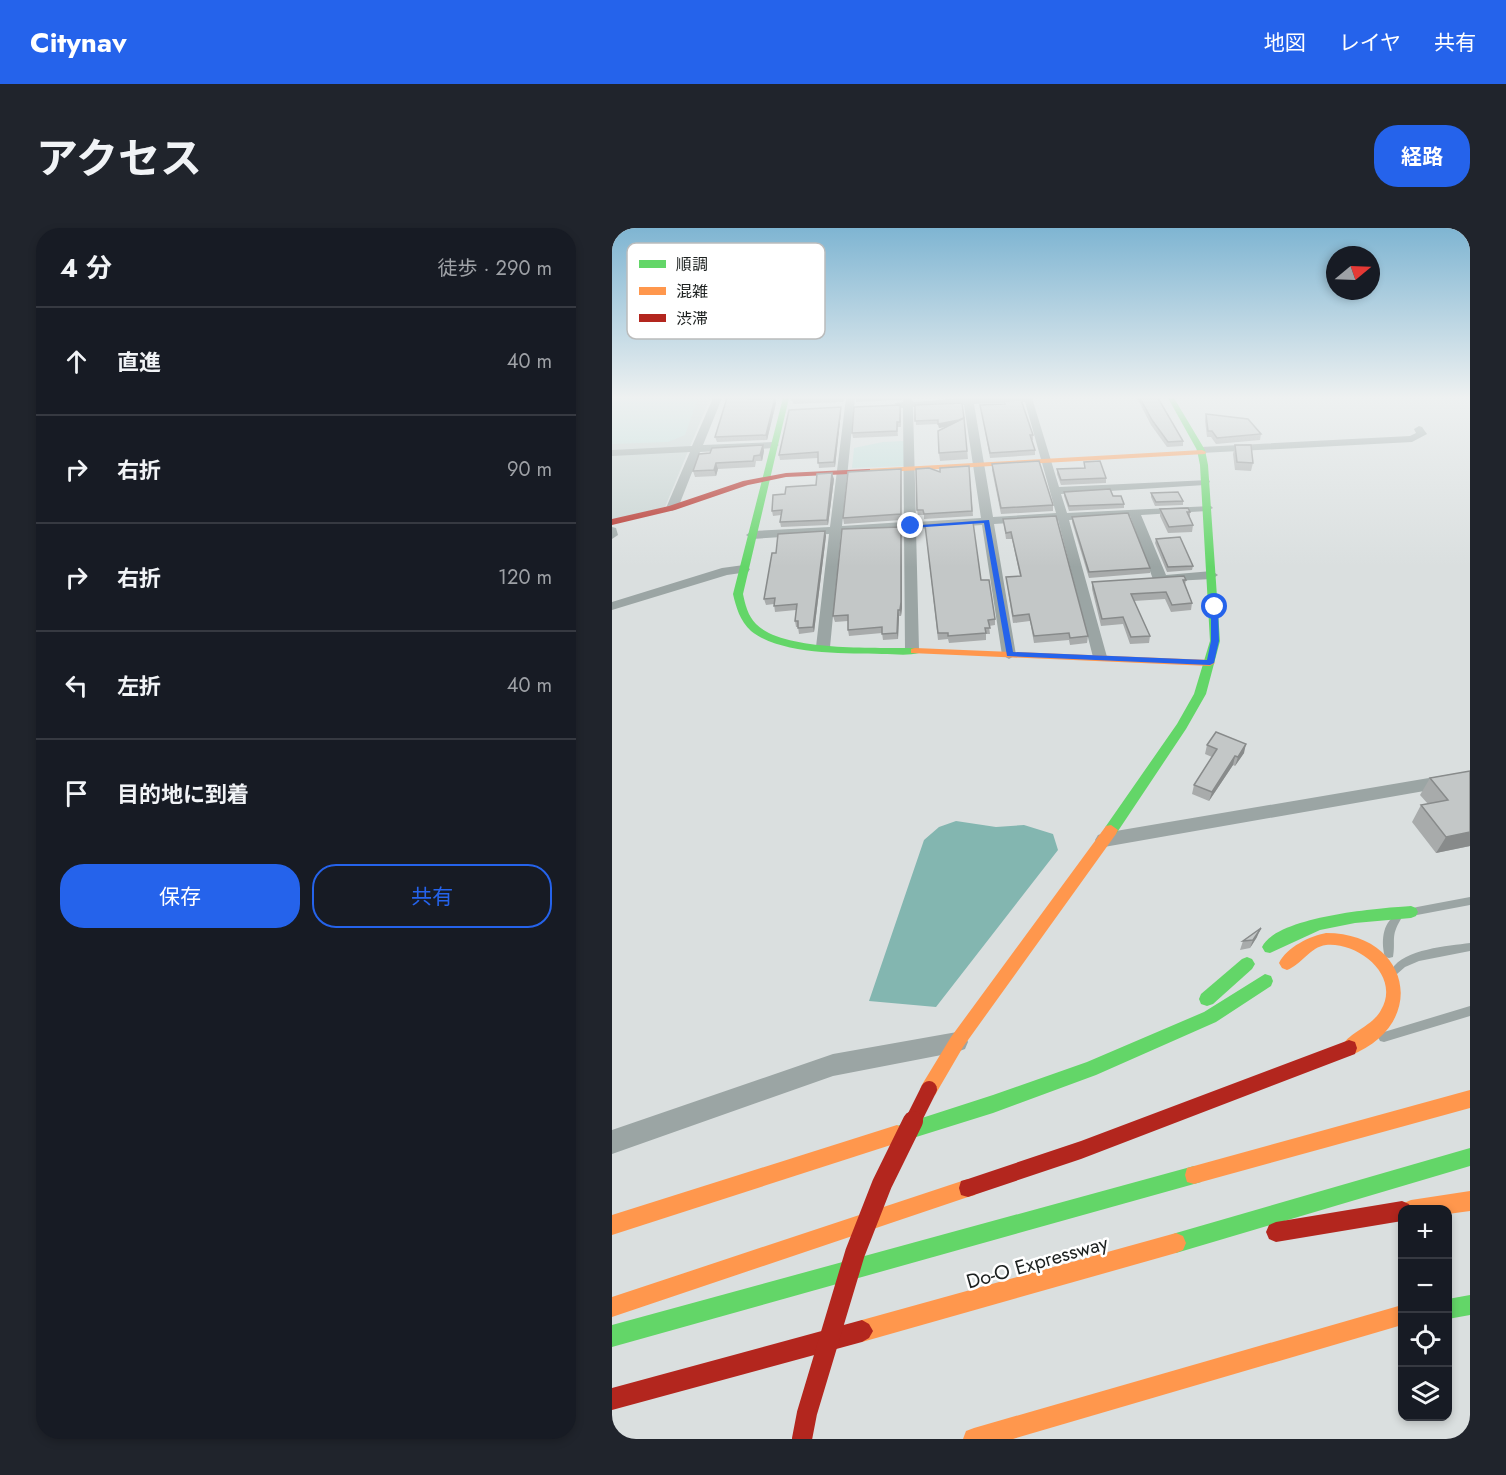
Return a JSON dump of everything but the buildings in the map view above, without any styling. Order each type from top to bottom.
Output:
[{"type":"main road","points":[[772,455],[738,594],[739,608],[747,621],[759,632],[796,645],[823,647],[1210,663]]},
{"type":"main road","points":[[612,522],[672,508],[766,478],[1147,455]]},
{"type":"main road","points":[[802,1439],[807,1413],[855,1253],[882,1184],[929,1089],[957,1042],[1104,840],[1182,726],[1200,694],[1215,641],[1202,455]]},
{"type":"main road","points":[[1270,947],[1296,930],[1316,924],[1411,912]]},
{"type":"main road","points":[[612,1307],[1081,1150],[1343,1052],[1370,1034],[1390,1010],[1394,997],[1394,983],[1388,969],[1368,949],[1336,938],[1324,940],[1307,947],[1287,963]]},
{"type":"main road","points":[[1166,1036],[1247,964]]},
{"type":"main road","points":[[612,1225],[993,1104],[1090,1069],[1210,1017],[1265,981]]},
{"type":"main road","points":[[612,1336],[1470,1099]]},
{"type":"main road","name":"Do-O Expressway","points":[[612,1399],[1077,1272],[1470,1157]]},
{"type":"main road","points":[[1440,1205],[1470,1201]]},
{"type":"main road","points":[[1077,1272],[1251,1236],[1398,1212]]},
{"type":"main road","points":[[1452,1308],[1470,1305]]},
{"type":"main road","points":[[974,1439],[1398,1316]]},
{"type":"street","points":[[672,508],[695,455]]},
{"type":"street","points":[[823,647],[844,455]]},
{"type":"street","points":[[910,455],[912,650]]},
{"type":"street","points":[[977,455],[1009,654]]},
{"type":"street","points":[[1044,455],[1062,517],[1088,583],[1100,657]]},
{"type":"street","points":[[1054,491],[1205,482]]},
{"type":"street","points":[[752,535],[1207,508]]},
{"type":"street","points":[[1134,512],[1156,579],[1212,575]]},
{"type":"street","points":[[612,606],[726,572],[744,569]]},
{"type":"street","points":[[1104,840],[1470,777]]},
{"type":"street","points":[[612,1142],[833,1065],[957,1042]]},
{"type":"lane","points":[[1394,983],[1388,948],[1390,927],[1396,919],[1411,912],[1470,901]]},
{"type":"lane","points":[[1394,983],[1396,970],[1400,963],[1470,947]]},
{"type":"lane","points":[[1343,1052],[1424,1023],[1470,1011]]},
{"type":"shaded area","points":[[612,455],[687,455],[665,507],[612,520]]},
{"type":"green space","points":[[853,455],[905,455],[905,466],[852,468]]},
{"type":"water","points":[[956,821],[996,827],[1024,825],[1053,834],[1058,850],[936,1007],[869,1001],[924,840],[939,827]]},
{"type":"traffic: fast","points":[[772,455],[738,594],[749,623],[771,638],[811,647],[915,651]]},
{"type":"traffic: fast","points":[[1111,830],[1182,726],[1200,694],[1215,641],[1202,455]]},
{"type":"traffic: fast","points":[[1270,947],[1303,929],[1320,924],[1355,917],[1411,912]]},
{"type":"traffic: fast","points":[[1207,999],[1247,964]]},
{"type":"traffic: fast","points":[[897,1134],[993,1104],[1090,1069],[1210,1017],[1265,981]]},
{"type":"traffic: fast","points":[[1176,1243],[1470,1157]]},
{"type":"traffic: fast","points":[[612,1336],[1194,1175]]},
{"type":"traffic: fast","points":[[1452,1308],[1470,1305]]},
{"type":"traffic: slow","points":[[867,471],[1158,455]]},
{"type":"traffic: slow","points":[[915,651],[1210,663]]},
{"type":"traffic: slow","points":[[929,1089],[957,1042],[1111,830]]},
{"type":"traffic: slow","points":[[1287,963],[1305,948],[1326,939],[1340,939],[1354,943],[1379,958],[1393,983],[1394,997],[1390,1011],[1377,1027],[1349,1048]]},
{"type":"traffic: slow","points":[[1194,1175],[1470,1099]]},
{"type":"traffic: slow","points":[[612,1225],[897,1134]]},
{"type":"traffic: slow","points":[[612,1307],[968,1188]]},
{"type":"traffic: slow","points":[[1444,1205],[1470,1201]]},
{"type":"traffic: slow","points":[[862,1331],[1176,1243]]},
{"type":"traffic: slow","points":[[974,1439],[1398,1316]]},
{"type":"traffic: jam","points":[[612,522],[672,508],[746,483],[786,475],[867,471]]},
{"type":"traffic: jam","points":[[968,1188],[1081,1150],[1349,1048]]},
{"type":"traffic: jam","points":[[802,1439],[807,1413],[855,1253],[882,1184],[929,1089]]},
{"type":"traffic: jam","points":[[1276,1232],[1398,1212]]},
{"type":"traffic: jam","points":[[612,1399],[862,1331]]},
{"type":"route","points":[[911,526],[987,521],[1009,654],[1210,663],[1215,641],[1215,607]]}]
